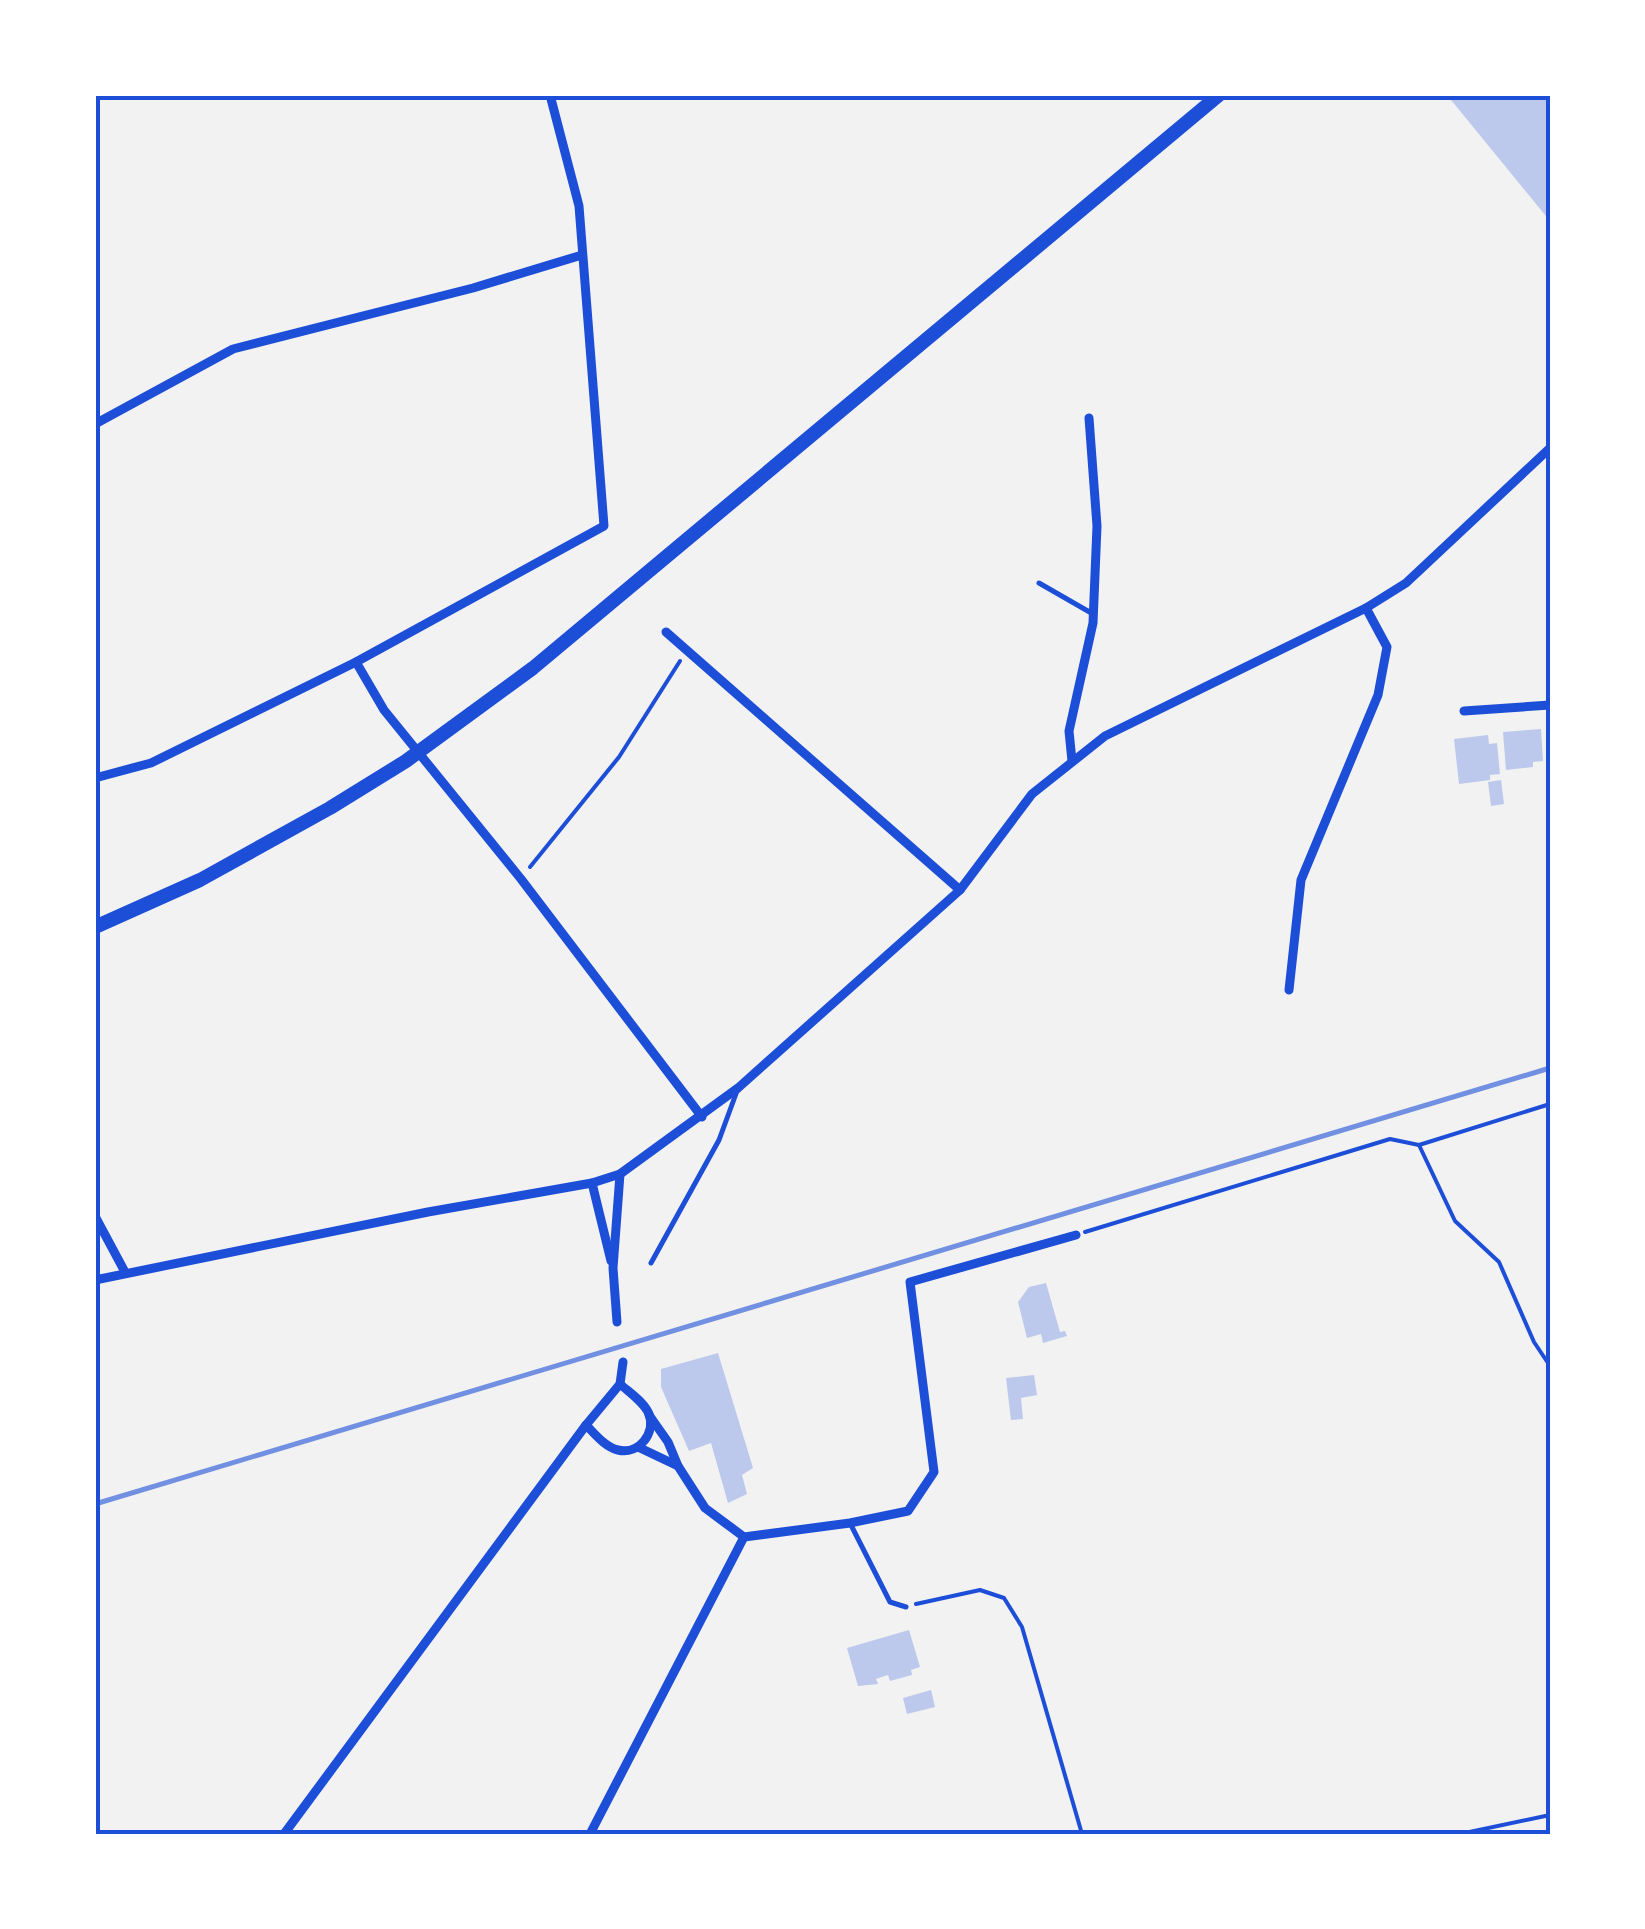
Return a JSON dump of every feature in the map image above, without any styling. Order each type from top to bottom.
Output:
[{"type":"main road","points":[[95,927],[200,880],[330,808],[406,761],[533,668],[1219,95]]},
{"type":"street","points":[[95,778],[151,763],[356,662],[604,526],[579,206],[550,95]]},
{"type":"street","points":[[95,424],[234,349],[472,288],[582,254]]},
{"type":"street","points":[[1072,762],[1068,730],[1094,614],[1098,526],[1089,418]]},
{"type":"street","points":[[95,1280],[592,1183],[620,1174],[738,1088],[960,890],[1032,794],[1104,736],[1366,608],[1406,583],[1550,448]]},
{"type":"street","points":[[1289,990],[1301,880],[1378,695],[1387,647],[1366,608]]},
{"type":"street","points":[[666,632],[960,890]]},
{"type":"street","points":[[356,662],[384,710],[521,879],[702,1117]]},
{"type":"street","points":[[1464,711],[1550,705]]},
{"type":"street","points":[[617,1322],[613,1268],[620,1174]]},
{"type":"street","points":[[592,1183],[613,1268]]},
{"type":"street","points":[[95,1216],[125,1272]]},
{"type":"street","points":[[620,1384],[650,1415],[705,1508],[744,1537],[908,1511],[934,1472],[910,1282],[1076,1235]]},
{"type":"street","points":[[284,1834],[620,1384],[623,1362]]},
{"type":"street","points":[[586,1425],[614,1450],[626,1451],[638,1447],[646,1438],[651,1427],[650,1415]]},
{"type":"street","points":[[638,1447],[678,1466]]},
{"type":"street","points":[[590,1834],[744,1537]]},
{"type":"lane","points":[[1040,583],[1094,614]]},
{"type":"lane","points":[[652,1263],[719,1140],[738,1088]]},
{"type":"lane","points":[[850,1523],[890,1602],[906,1607]]},
{"type":"path","points":[[521,879],[619,757],[687,650]]},
{"type":"path","points":[[1076,1235],[1390,1139],[1419,1145],[1550,1104]]},
{"type":"path","points":[[1419,1145],[1455,1221],[1499,1262],[1534,1342],[1550,1366]]},
{"type":"path","points":[[906,1607],[980,1590],[1004,1598],[1022,1627],[1082,1834]]},
{"type":"path","points":[[1460,1834],[1550,1815]]},
{"type":"building","points":[[1447,95],[1550,95],[1550,221]]},
{"type":"building","points":[[1541,729],[1543,761],[1533,762],[1533,767],[1506,770],[1503,732]]},
{"type":"building","points":[[1488,735],[1489,744],[1497,743],[1500,774],[1490,775],[1490,780],[1459,784],[1454,739]]},
{"type":"building","points":[[1501,780],[1504,804],[1491,806],[1488,782]]},
{"type":"building","points":[[1046,1283],[1060,1332],[1065,1331],[1067,1336],[1043,1343],[1041,1334],[1027,1338],[1018,1302],[1029,1287]]},
{"type":"building","points":[[718,1353],[753,1468],[742,1475],[747,1494],[728,1503],[711,1443],[689,1451],[661,1387],[661,1369]]},
{"type":"building","points":[[1034,1375],[1037,1395],[1021,1398],[1023,1419],[1011,1420],[1006,1378]]},
{"type":"building","points":[[909,1630],[920,1667],[911,1670],[912,1675],[890,1681],[888,1675],[876,1679],[878,1684],[858,1686],[847,1648]]},
{"type":"building","points":[[931,1690],[935,1707],[907,1714],[903,1698]]},
{"type":"railway","points":[[95,1504],[1550,1068]]}]
